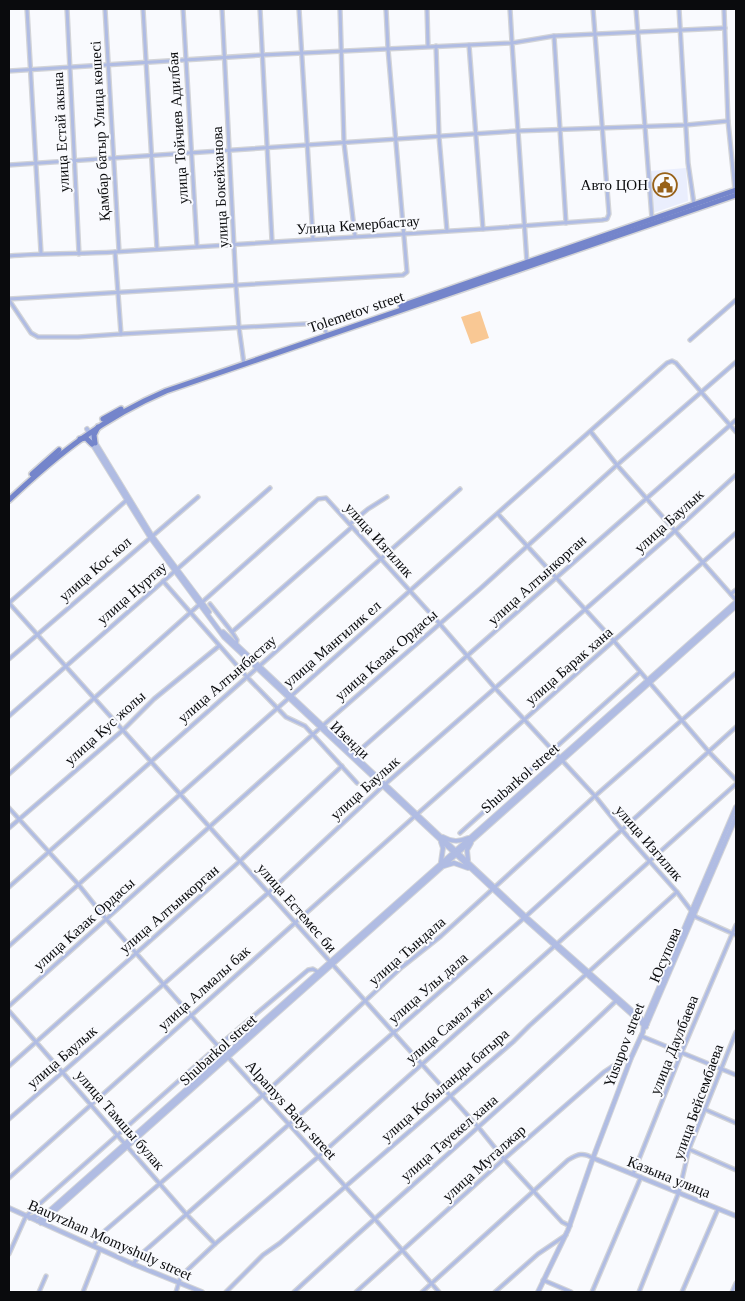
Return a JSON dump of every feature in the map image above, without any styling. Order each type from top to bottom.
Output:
[{"type":"main road","name":"Tolemetov street","points":[[9,495],[60,449],[112,413],[152,393],[528,264],[694,204],[736,192]]},
{"type":"main road","name":"Tolemetov street","points":[[9,500],[86,432],[160,394],[326,332],[643,227],[736,192]]},
{"type":"main road","points":[[643,227],[652,219]]},
{"type":"main road","points":[[75,442],[83,438],[94,443],[94,435],[99,425]]},
{"type":"street","points":[[28,9],[41,253]]},
{"type":"street","name":"улица Естай акына","points":[[67,9],[79,254]]},
{"type":"street","name":"Қамбар батыр Улица көшесі","points":[[105,9],[121,334]]},
{"type":"street","points":[[143,9],[157,249]]},
{"type":"street","name":"улица Тойчиев Адилбая","points":[[183,9],[197,246]]},
{"type":"street","name":"улица Бокейханова","points":[[222,9],[236,286],[243,362]]},
{"type":"street","points":[[260,9],[272,241]]},
{"type":"street","points":[[299,9],[313,239]]},
{"type":"street","points":[[340,9],[344,142],[355,236]]},
{"type":"street","points":[[9,300],[403,275],[407,272],[386,9]]},
{"type":"street","points":[[426,9],[428,46]]},
{"type":"street","points":[[510,9],[517,131],[528,264]]},
{"type":"street","name":"Улица Кемербастау","points":[[9,256],[41,253],[117,252],[483,228],[524,227],[602,220],[608,214],[593,9]]},
{"type":"street","points":[[636,9],[652,219]]},
{"type":"street","points":[[679,9],[688,163],[694,204]]},
{"type":"street","points":[[724,9],[728,121],[736,192]]},
{"type":"street","points":[[9,71],[262,55],[512,43],[554,36],[725,28]]},
{"type":"street","points":[[554,36],[566,223]]},
{"type":"street","points":[[468,45],[483,228]]},
{"type":"street","points":[[436,46],[439,137],[447,231]]},
{"type":"street","points":[[9,165],[517,131],[728,121]]},
{"type":"street","points":[[9,300],[31,333],[38,337],[322,323],[326,332]]},
{"type":"street","points":[[690,340],[736,300]]},
{"type":"street","name":"улица Мангилик ел","points":[[9,946],[650,378],[672,361],[702,393]]},
{"type":"street","name":"улица Казак Ордасы","points":[[9,1006],[313,734],[736,362]]},
{"type":"street","points":[[702,393],[736,432]]},
{"type":"street","name":"улица Алтынкорган","points":[[353,756],[736,420]]},
{"type":"street","name":"Изенди","points":[[86,432],[151,537],[235,646],[525,918],[645,1025]]},
{"type":"street","points":[[591,432],[617,465],[676,530],[736,601]]},
{"type":"street","name":"улица Баулык","points":[[9,1119],[268,893],[384,785],[676,530],[736,475]]},
{"type":"street","name":"улица Нуртау","points":[[9,716],[270,488]]},
{"type":"street","name":"улица Алтынбастау","points":[[9,886],[382,558],[413,528],[460,489]]},
{"type":"street","name":"улица Кос кол","points":[[9,659],[198,497]]},
{"type":"street","points":[[232,632],[368,509],[387,497]]},
{"type":"street","name":"улица Изгилик","points":[[9,774],[318,499],[326,498],[382,558],[495,688],[595,796],[693,913]]},
{"type":"street","points":[[9,603],[128,500]]},
{"type":"street","points":[[498,514],[614,641],[709,752],[736,780]]},
{"type":"street","name":"улица Барак хана","points":[[416,815],[736,533]]},
{"type":"street","points":[[163,580],[247,677],[286,717],[291,721],[301,723],[313,734],[358,783]]},
{"type":"street","points":[[731,594],[736,590]]},
{"type":"street","name":"Shubarkol street","points":[[39,1222],[561,760],[736,601]]},
{"type":"street","name":"улица Естемес би","points":[[9,603],[422,1064],[504,1159],[562,1222],[570,1226]]},
{"type":"street","points":[[210,604],[237,640],[235,646]]},
{"type":"street","points":[[649,681],[736,606]]},
{"type":"street","name":"улица Кус жолы","points":[[9,828],[123,730],[154,699],[219,646]]},
{"type":"street","points":[[460,833],[640,672]]},
{"type":"street","name":"улица Тындала","points":[[93,1246],[100,1235],[263,1095],[402,967],[441,936],[595,796],[736,673]]},
{"type":"street","name":"улица Улы дала","points":[[133,1264],[139,1256],[525,918],[736,727]]},
{"type":"street","name":"улица Алтынкорган","points":[[9,1066],[240,861],[342,766]]},
{"type":"street","name":"улица Самал жел","points":[[176,1292],[181,1276],[215,1244],[318,1157],[651,862],[736,784]]},
{"type":"street","name":"Alpamys Batyr street","points":[[9,808],[78,884],[106,919],[218,1046],[439,1292]]},
{"type":"street","name":"Yusupov street","points":[[693,913],[736,808]]},
{"type":"street","name":"улица Алмалы бак","points":[[9,1178],[416,815]]},
{"type":"street","name":"Yusupov street","points":[[645,1025],[648,1013],[736,817]]},
{"type":"street","points":[[439,837],[460,841],[473,837]]},
{"type":"street","points":[[438,867],[443,854],[439,837]]},
{"type":"street","points":[[473,837],[466,854],[473,869]]},
{"type":"street","points":[[438,867],[454,863],[473,869]]},
{"type":"street","name":"улица Кобыланды батыра","points":[[226,1292],[264,1255],[450,1096],[677,892]]},
{"type":"street","points":[[693,913],[699,920],[734,934]]},
{"type":"street","name":"Юсупова","points":[[642,1034],[693,913]]},
{"type":"street","name":"улица Даулбаева","points":[[633,1174],[681,1054],[734,934],[736,925]]},
{"type":"street","name":"Shubarkol street","points":[[227,1055],[330,963]]},
{"type":"street","name":"Shubarkol street","points":[[28,1217],[218,1046],[310,968],[318,972]]},
{"type":"street","name":"Изенди","points":[[617,1000],[638,1016],[645,1025]]},
{"type":"street","name":"улица Тауекел хана","points":[[294,1292],[374,1218],[520,1091],[617,1000]]},
{"type":"street","name":"улица Тамшы булак","points":[[9,1011],[187,1215],[215,1244]]},
{"type":"street","points":[[638,1016],[648,1013]]},
{"type":"street","name":"улица Бейсембаева","points":[[639,1292],[679,1192],[689,1149],[736,1032]]},
{"type":"street","points":[[642,1034],[681,1054],[736,1075]]},
{"type":"street","name":"Yusupov street","points":[[538,1292],[570,1226],[631,1058],[642,1034]]},
{"type":"street","name":"улица Мугалжар","points":[[356,1292],[604,1072],[616,1064],[631,1058]]},
{"type":"street","points":[[704,1109],[736,1123]]},
{"type":"street","points":[[684,1147],[736,1170]]},
{"type":"street","points":[[422,1292],[577,1154],[586,1154],[594,1158]]},
{"type":"street","name":"Казына улица","points":[[594,1158],[736,1216]]},
{"type":"street","points":[[592,1292],[641,1177]]},
{"type":"street","name":"Bauyrzhan Momyshuly street","points":[[9,1208],[133,1264],[202,1292]]},
{"type":"street","points":[[682,1292],[718,1209]]},
{"type":"street","points":[[9,1254],[28,1217],[51,1211]]},
{"type":"street","points":[[50,1226],[48,1221],[51,1211]]},
{"type":"street","points":[[495,1292],[538,1254],[566,1234]]},
{"type":"street","points":[[83,1292],[100,1249]]},
{"type":"street","points":[[39,1292],[46,1276]]},
{"type":"street","points":[[543,1280],[570,1292]]},
{"type":"street","points":[[732,1292],[736,1283]]},
{"type":"shaded area","points":[[686,168],[688,201],[653,213],[650,171]]},
{"type":"shaded area","points":[[480,311],[489,338],[471,344],[461,317]]},
{"type":"place","name":"Авто ЦОН","points":[[665,185]]}]
